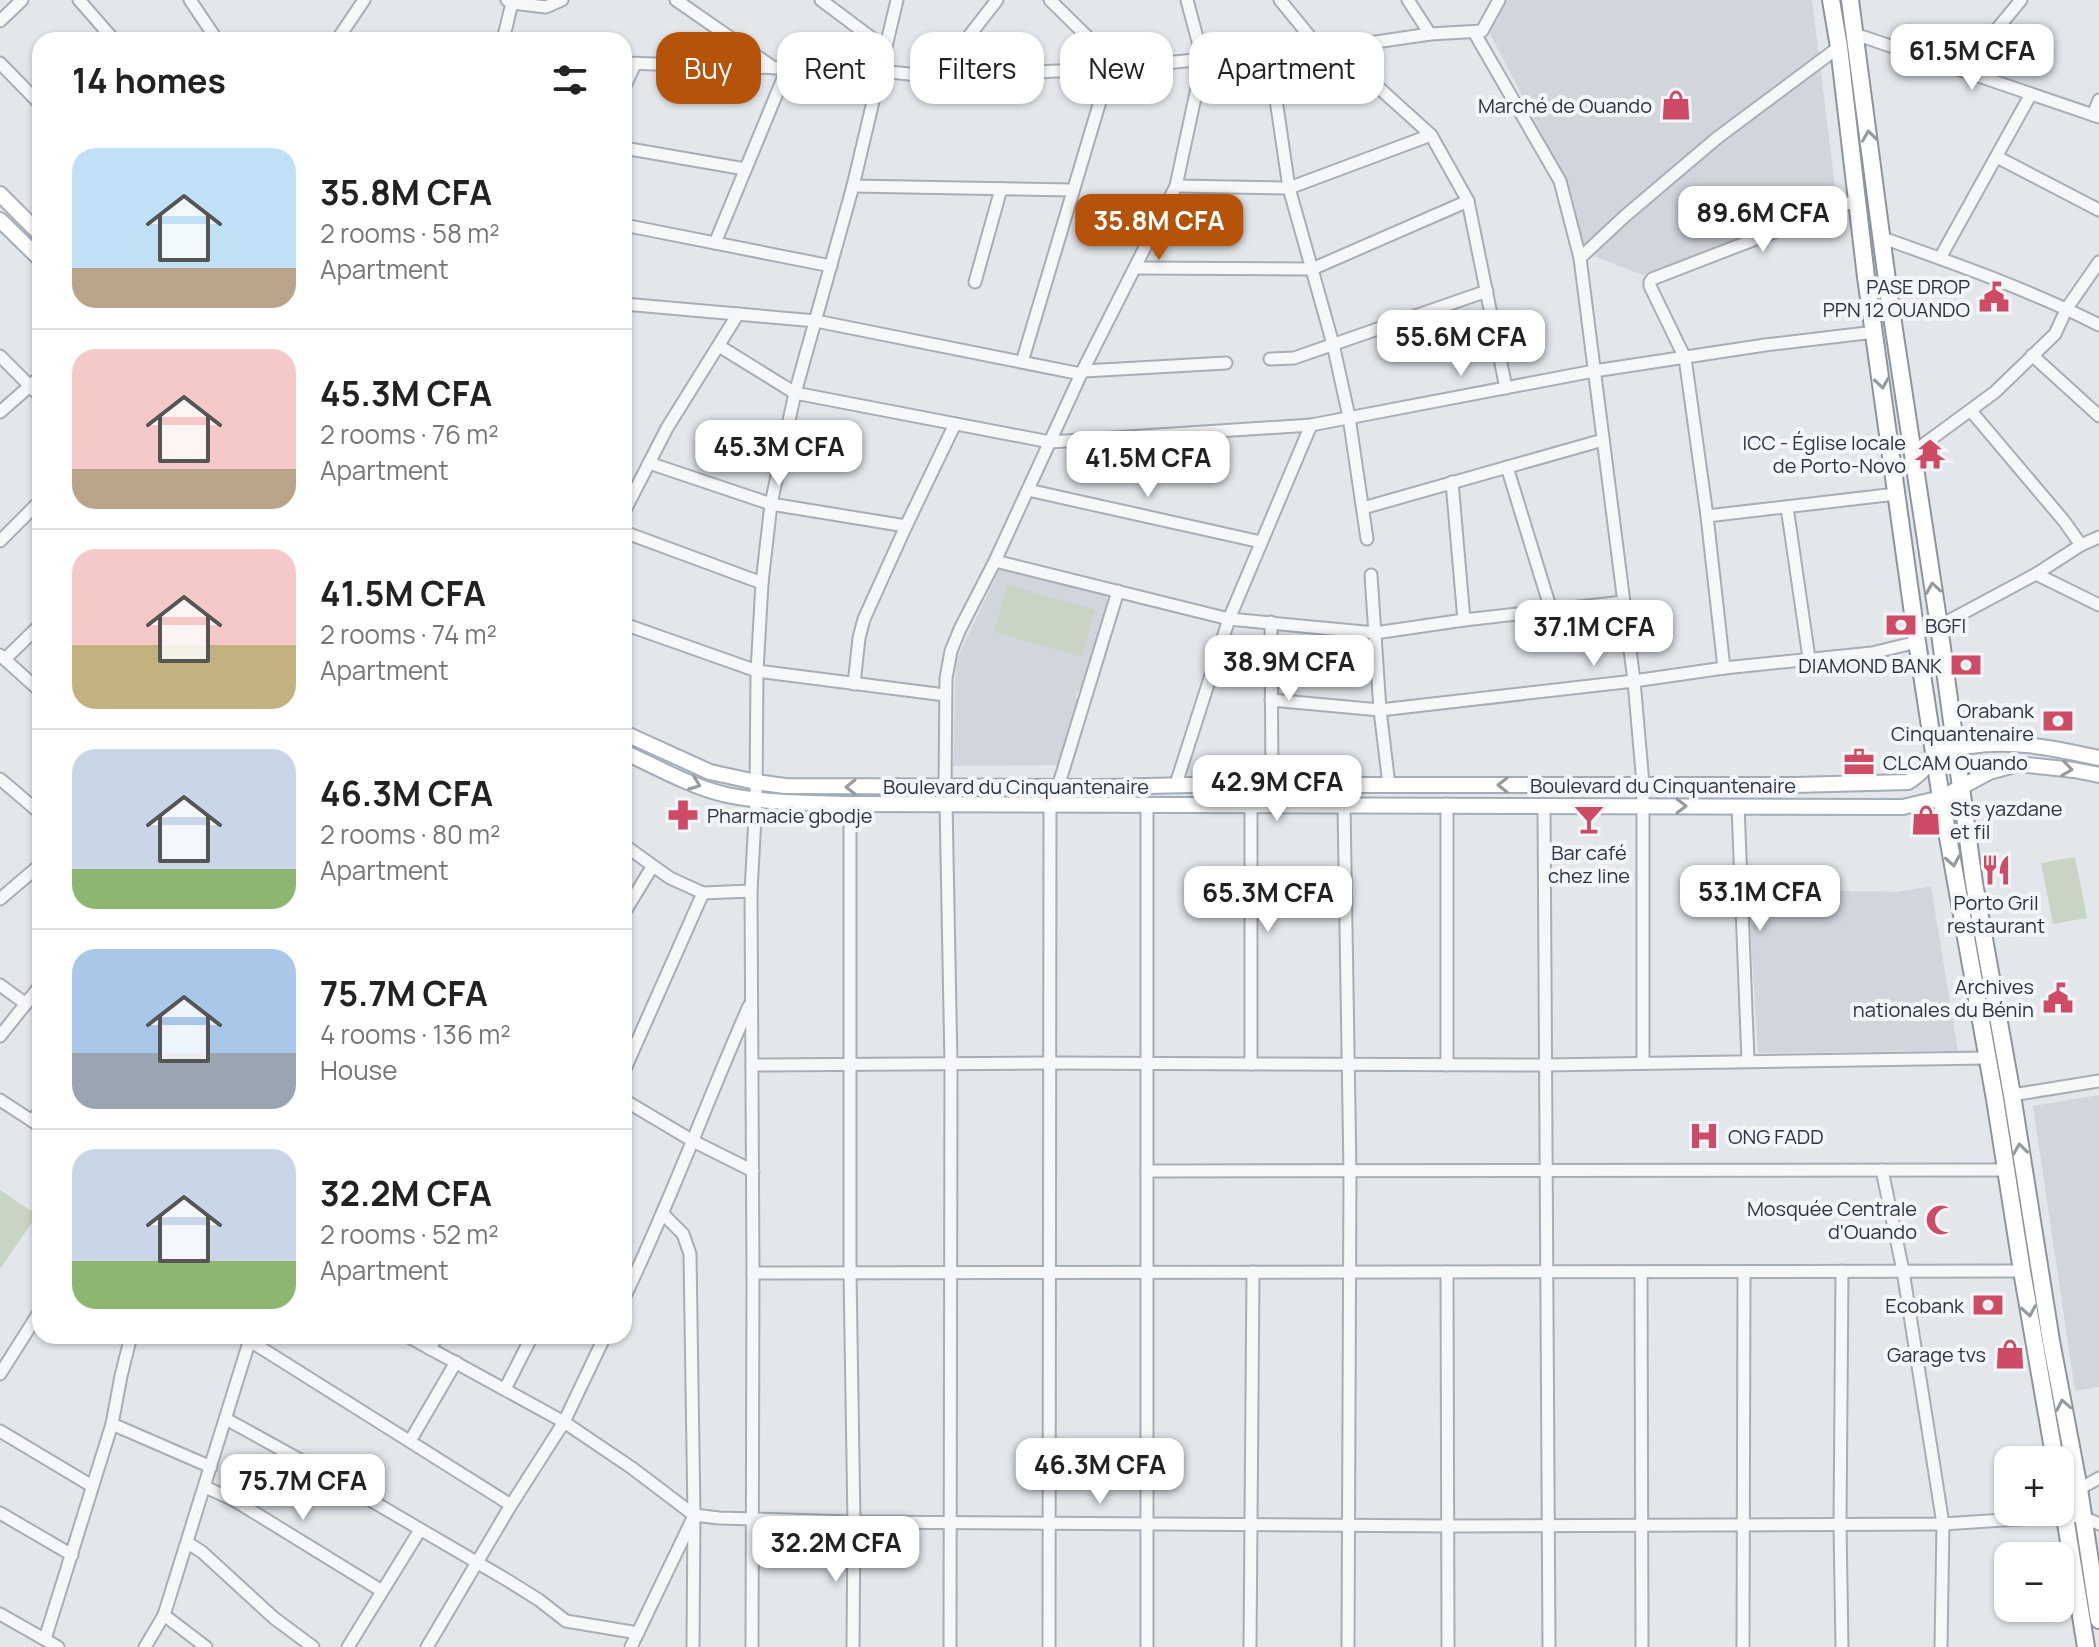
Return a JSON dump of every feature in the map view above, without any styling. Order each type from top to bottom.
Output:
[{"type":"highway","points":[[1831,0],[1917,642],[2053,1446]]},
{"type":"highway","points":[[1850,0],[1890,303],[1974,883],[2099,1620]]},
{"type":"highway","points":[[2067,1526],[2086,1647]]},
{"type":"main road","points":[[0,194],[32,226]]},
{"type":"main road","points":[[0,220],[32,251]]},
{"type":"main road","name":"Boulevard du Cinquantenaire","points":[[632,737],[710,772],[756,782],[809,787],[1272,783],[1794,785],[1908,782],[1935,758],[1954,748]]},
{"type":"main road","points":[[1954,748],[2017,743],[2099,758]]},
{"type":"main road","name":"Boulevard du Cinquantenaire","points":[[632,756],[725,795],[850,804],[1903,807],[1941,798],[1997,769],[2018,764],[2099,775]]},
{"type":"street","points":[[0,21],[22,0]]},
{"type":"street","points":[[79,0],[107,32]]},
{"type":"street","points":[[190,0],[212,32]]},
{"type":"street","points":[[342,32],[364,0]]},
{"type":"street","points":[[504,32],[510,2],[546,7],[562,0]]},
{"type":"street","points":[[676,0],[777,66]]},
{"type":"street","points":[[821,0],[864,32]]},
{"type":"street","points":[[889,32],[897,0]]},
{"type":"street","points":[[972,32],[997,0]]},
{"type":"street","points":[[1050,0],[1080,32]]},
{"type":"street","points":[[1408,0],[1430,34]]},
{"type":"street","points":[[1384,41],[1482,31],[1499,0]]},
{"type":"street","points":[[1963,70],[2021,0]]},
{"type":"street","points":[[1186,1],[1195,32]]},
{"type":"street","points":[[1288,3],[1308,32]]},
{"type":"street","points":[[1474,32],[1560,181],[1580,258],[1634,681],[1643,784],[1643,1063]]},
{"type":"street","points":[[1855,34],[2096,116],[2099,100]]},
{"type":"street","points":[[1580,258],[1717,138],[1839,47]]},
{"type":"street","points":[[0,63],[32,96]]},
{"type":"street","points":[[632,63],[777,69]]},
{"type":"street","points":[[715,243],[777,80]]},
{"type":"street","points":[[1384,92],[1431,135],[1468,201],[1506,388]]},
{"type":"street","points":[[1940,258],[2031,94]]},
{"type":"street","points":[[752,1647],[751,891],[762,583],[771,504],[795,393],[853,186],[872,104]]},
{"type":"street","points":[[1022,362],[1102,104]]},
{"type":"street","points":[[945,787],[945,695],[951,651],[1083,372],[1176,186],[1194,104]]},
{"type":"street","points":[[1277,104],[1289,188],[1333,344],[1349,417],[1367,539]]},
{"type":"street","points":[[1176,186],[1289,188],[1431,135]]},
{"type":"street","points":[[632,149],[745,169]]},
{"type":"street","points":[[1997,157],[2099,210]]},
{"type":"street","points":[[853,186],[1073,190]]},
{"type":"street","points":[[975,282],[1001,189]]},
{"type":"street","points":[[1724,668],[1685,358],[1650,282],[1857,200]]},
{"type":"street","points":[[1136,268],[1312,269],[1468,201]]},
{"type":"street","points":[[632,227],[831,266]]},
{"type":"street","points":[[1883,238],[2067,308],[2099,325]]},
{"type":"street","points":[[1912,453],[1995,392],[2055,334],[2067,308],[2099,262]]},
{"type":"street","points":[[1270,359],[1294,358],[1487,291]]},
{"type":"street","points":[[632,305],[816,321],[1083,372],[1226,363]]},
{"type":"street","points":[[632,496],[667,428],[738,314]]},
{"type":"street","points":[[719,346],[795,393],[1050,442],[1311,425],[1594,371],[1875,332]]},
{"type":"street","points":[[2032,355],[2099,416]]},
{"type":"street","points":[[0,356],[31,387],[0,412]]},
{"type":"street","points":[[1971,411],[2081,545]]},
{"type":"street","points":[[854,684],[864,619],[955,424]]},
{"type":"street","points":[[1176,784],[1229,619],[1311,425]]},
{"type":"street","points":[[1363,508],[1603,440]]},
{"type":"street","points":[[649,463],[771,504],[906,526]]},
{"type":"street","points":[[1507,467],[1551,610]]},
{"type":"street","points":[[1452,482],[1464,620]]},
{"type":"street","points":[[1028,490],[1261,542]]},
{"type":"street","points":[[1707,516],[1896,494]]},
{"type":"street","points":[[1787,507],[1809,658]]},
{"type":"street","points":[[0,541],[32,509]]},
{"type":"street","points":[[632,535],[762,583]]},
{"type":"street","points":[[1939,626],[2099,537]]},
{"type":"street","points":[[995,561],[1229,619],[1375,633],[1623,602]]},
{"type":"street","points":[[2036,574],[2099,605]]},
{"type":"street","points":[[1371,575],[1380,710],[1389,785]]},
{"type":"street","points":[[1058,787],[1118,591]]},
{"type":"street","points":[[1271,622],[1272,783]]},
{"type":"street","points":[[632,627],[757,671],[945,695]]},
{"type":"street","points":[[32,632],[2,657],[32,684]]},
{"type":"street","points":[[1271,700],[1380,710],[1872,653],[1917,642]]},
{"type":"street","points":[[0,779],[32,806]]},
{"type":"street","points":[[946,803],[951,1064],[950,1647]]},
{"type":"street","points":[[850,804],[853,1647]]},
{"type":"street","points":[[1251,804],[1251,1064]]},
{"type":"street","points":[[1447,804],[1447,1065]]},
{"type":"street","points":[[1049,1647],[1050,805]]},
{"type":"street","points":[[1147,805],[1147,1647]]},
{"type":"street","points":[[1344,805],[1350,1171],[1348,1647]]},
{"type":"street","points":[[1544,805],[1549,1647]]},
{"type":"street","points":[[1738,806],[1748,1061]]},
{"type":"street","points":[[632,851],[670,878],[703,893],[751,891]]},
{"type":"street","points":[[632,900],[652,867]]},
{"type":"street","points":[[0,899],[5,886],[32,870]]},
{"type":"street","points":[[632,1053],[703,893]]},
{"type":"street","points":[[0,985],[26,1004]]},
{"type":"street","points":[[0,1036],[32,996]]},
{"type":"street","points":[[632,1281],[751,1002]]},
{"type":"street","points":[[752,1065],[1545,1065],[1987,1058]]},
{"type":"street","points":[[2012,1095],[2099,1081]]},
{"type":"street","points":[[0,1100],[32,1121]]},
{"type":"street","points":[[632,1105],[693,1141],[753,1171]]},
{"type":"street","points":[[1882,1170],[1903,1271],[1943,1524],[1941,1647]]},
{"type":"street","points":[[1147,1171],[2006,1170]]},
{"type":"street","points":[[663,1214],[683,1234],[690,1254],[693,1647]]},
{"type":"street","points":[[1842,1271],[1842,1647]]},
{"type":"street","points":[[753,1273],[2022,1271]]},
{"type":"street","points":[[1250,1647],[1253,1272]]},
{"type":"street","points":[[1447,1272],[1448,1647]]},
{"type":"street","points":[[1641,1272],[1642,1647]]},
{"type":"street","points":[[1743,1647],[1744,1272]]},
{"type":"street","points":[[0,1374],[32,1324]]},
{"type":"street","points":[[45,1639],[112,1424],[129,1344]]},
{"type":"street","points":[[145,1647],[164,1615],[249,1344]]},
{"type":"street","points":[[260,1344],[511,1505]]},
{"type":"street","points":[[421,1344],[564,1422],[694,1515],[752,1520],[1250,1526],[1743,1526],[1994,1521]]},
{"type":"street","points":[[430,1349],[433,1344]]},
{"type":"street","points":[[505,1389],[528,1344]]},
{"type":"street","points":[[427,1647],[564,1422],[601,1344]]},
{"type":"street","points":[[410,1441],[456,1362]]},
{"type":"street","points":[[226,1419],[478,1563],[539,1600],[561,1619],[632,1643],[694,1515]]},
{"type":"street","points":[[112,1424],[211,1467]]},
{"type":"street","points":[[0,1431],[92,1486]]},
{"type":"street","points":[[2079,1489],[2099,1478]]},
{"type":"street","points":[[205,1487],[234,1500],[382,1591]]},
{"type":"street","points":[[0,1513],[72,1555]]},
{"type":"street","points":[[2074,1516],[2099,1524]]},
{"type":"street","points":[[348,1647],[420,1530]]},
{"type":"street","points":[[188,1543],[202,1552],[274,1618],[313,1647]]},
{"type":"street","points":[[0,1614],[58,1647]]},
{"type":"street","points":[[164,1615],[206,1647]]},
{"type":"shaded area","name":"Marché de Ouando","points":[[1504,0],[1812,0],[1837,202],[1642,275],[1581,251],[1565,179],[1488,30]]},
{"type":"shaded area","points":[[999,570],[1106,596],[1109,601],[1083,691],[1078,691],[1076,697],[1079,701],[1060,765],[953,766],[956,660]]},
{"type":"shaded area","points":[[1931,886],[1958,1051],[1758,1053],[1748,889],[1897,892]]},
{"type":"shaded area","points":[[2099,1095],[2099,1387],[2075,1391],[2033,1106]]},
{"type":"green space","points":[[1007,585],[1095,610],[1082,657],[994,632]]},
{"type":"green space","points":[[2075,857],[2087,918],[2053,924],[2041,863]]},
{"type":"green space","points":[[0,1190],[32,1212],[32,1222],[0,1269]]},
{"type":"place","name":"Marché de Ouando","points":[[1676,105]]},
{"type":"place","name":"PASE DROP PPN 12 OUANDO","points":[[1994,297]]},
{"type":"place","name":"ICC - Église locale de Porto-Novo","points":[[1930,454]]},
{"type":"place","name":"BGFI","points":[[1901,625]]},
{"type":"place","name":"DIAMOND BANK","points":[[1966,665]]},
{"type":"place","name":"Orabank Cinquantenaire","points":[[2058,721]]},
{"type":"place","name":"CLCAM Ouando","points":[[1859,762]]},
{"type":"place","name":"Pharmacie gbodje","points":[[683,815]]},
{"type":"place","name":"Bar café chez line","points":[[1589,819]]},
{"type":"place","name":"Sts yazdane et fil","points":[[1926,820]]},
{"type":"place","name":"Porto Gril restaurant","points":[[1996,870]]},
{"type":"place","name":"Archives nationales du Bénin","points":[[2058,998]]},
{"type":"place","name":"ONG FADD","points":[[1704,1136]]},
{"type":"place","name":"Mosquée Centrale d'Ouando","points":[[1941,1220]]},
{"type":"place","name":"Ecobank","points":[[1988,1305]]},
{"type":"place","name":"Garage tvs","points":[[2010,1354]]}]
